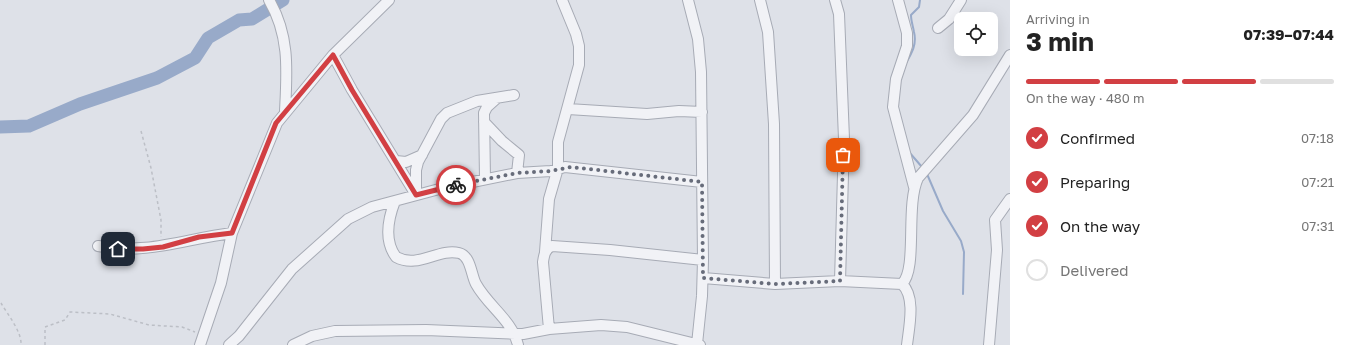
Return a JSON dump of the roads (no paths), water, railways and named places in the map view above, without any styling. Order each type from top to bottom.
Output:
[{"type":"street","points":[[269,0],[280,25],[286,47],[285,111]]},
{"type":"street","points":[[200,345],[221,283],[232,233],[270,136],[285,111],[333,55],[389,0]]},
{"type":"street","points":[[549,329],[543,271],[549,199],[558,168],[558,142],[579,65],[579,46],[572,21],[562,0]]},
{"type":"street","points":[[688,0],[701,56],[703,278],[697,344]]},
{"type":"street","points":[[760,0],[768,32],[774,124],[775,284]]},
{"type":"street","points":[[835,0],[839,14],[843,123],[840,281]]},
{"type":"street","points":[[898,0],[907,39],[906,53],[895,85],[893,107],[903,137],[914,187]]},
{"type":"street","points":[[938,28],[949,19],[962,0]]},
{"type":"street","points":[[333,55],[352,90],[416,195]]},
{"type":"street","points":[[902,284],[909,275],[911,204],[914,187],[918,178],[973,115],[1010,55]]},
{"type":"street","points":[[416,195],[416,170],[422,155],[443,115],[477,101],[514,95]]},
{"type":"street","points":[[485,179],[484,122],[487,106],[497,98]]},
{"type":"street","points":[[568,109],[647,114],[679,111],[702,112]]},
{"type":"street","points":[[484,122],[502,141],[519,155],[517,173]]},
{"type":"street","points":[[396,161],[406,162],[422,155]]},
{"type":"street","points":[[229,345],[239,336],[292,269],[314,251],[348,219],[372,207],[485,179],[517,173],[551,171],[558,168],[571,167],[702,182]]},
{"type":"street","points":[[989,345],[997,250],[995,220],[1010,199]]},
{"type":"street","points":[[395,201],[390,215],[388,228],[391,248],[396,257],[409,261],[451,253],[461,254],[468,260],[476,284],[513,333],[518,345]]},
{"type":"street","points":[[98,246],[131,249],[163,247],[199,237],[232,233]]},
{"type":"street","points":[[545,252],[552,246],[610,250],[703,260]]},
{"type":"street","points":[[703,278],[775,284],[840,281],[902,284],[908,289],[910,298],[907,345]]},
{"type":"street","points":[[293,345],[326,332],[348,330],[523,334],[549,329],[614,326],[640,330],[700,345]]},
{"type":"waterway","points":[[0,127],[29,126],[80,104],[157,78],[195,58],[208,38],[239,20],[252,19],[283,0]]},
{"type":"waterway","points":[[906,63],[912,52],[915,40],[911,15],[919,7],[920,0]]},
{"type":"waterway","points":[[909,152],[922,167]]},
{"type":"waterway","points":[[927,174],[943,211],[961,241],[964,252],[963,294]]}]
